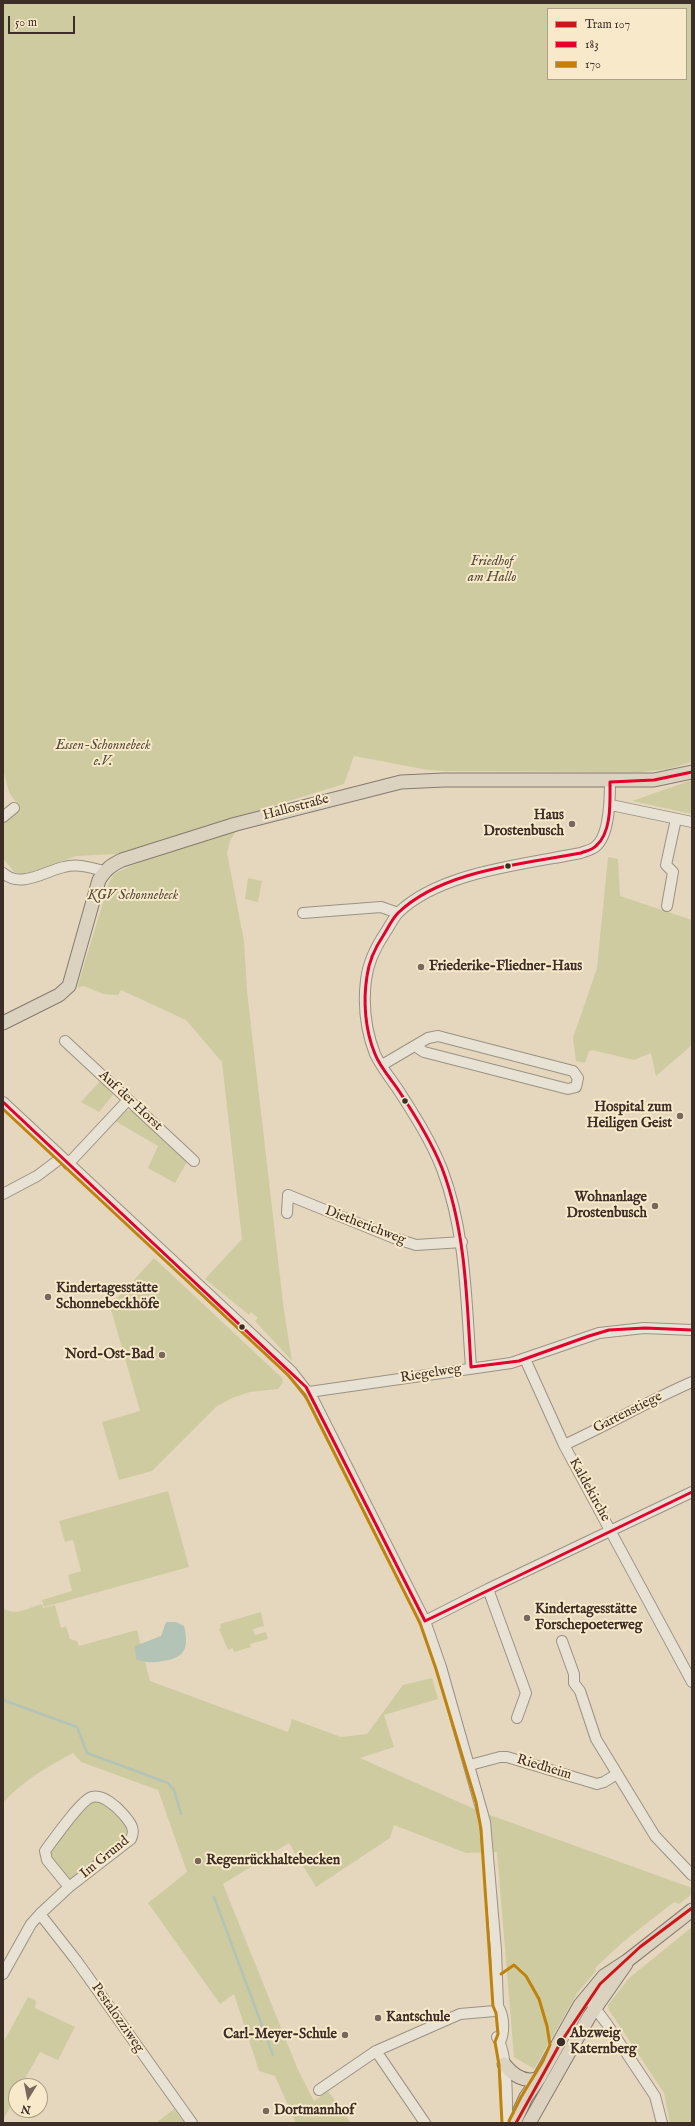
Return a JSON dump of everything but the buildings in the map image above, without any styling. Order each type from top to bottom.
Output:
[{"type":"main road","name":"Hallostraße","points":[[104,871],[112,864],[122,860],[206,833],[400,782],[437,780],[610,782],[654,780],[692,772]]},
{"type":"main road","points":[[3,1023],[59,995],[69,986],[99,880],[104,871]]},
{"type":"main road","points":[[514,2123],[526,2097],[539,2078],[553,2050],[585,1997],[604,1976],[627,1961],[692,1910]]},
{"type":"main road","points":[[529,2123],[595,2008],[627,1961]]},
{"type":"main road","points":[[504,2064],[512,2072],[525,2080],[539,2078]]},
{"type":"street","points":[[471,1367],[462,1242],[454,1201],[441,1167],[423,1129],[382,1065],[370,1039],[366,1018],[365,987],[368,967],[376,946],[398,914],[431,891],[455,881],[493,870],[581,853],[594,847],[603,834],[611,805],[610,782]]},
{"type":"street","points":[[611,805],[692,822]]},
{"type":"street","points":[[3,817],[14,808]]},
{"type":"street","points":[[667,906],[673,872],[666,865],[676,819]]},
{"type":"street","points":[[3,873],[11,878],[19,880],[65,866],[84,866],[104,871]]},
{"type":"street","points":[[303,913],[381,907],[398,914]]},
{"type":"street","points":[[382,1065],[428,1038],[438,1036],[573,1071],[578,1078],[576,1086],[568,1089],[424,1052],[415,1046]]},
{"type":"street","name":"Auf der Horst","points":[[66,1041],[194,1161]]},
{"type":"street","points":[[3,1194],[64,1161],[128,1100]]},
{"type":"street","points":[[3,1102],[64,1161],[292,1372],[309,1392],[425,1621],[470,1765],[482,1806],[487,1834],[496,2009]]},
{"type":"street","name":"Dietherichweg","points":[[287,1213],[288,1195],[394,1238],[416,1245],[462,1242]]},
{"type":"street","name":"Riegelweg","points":[[309,1392],[471,1367],[511,1363],[560,1345],[599,1333],[650,1328],[692,1330]]},
{"type":"street","name":"Kaldekirche","points":[[525,1359],[564,1445],[612,1531],[692,1682]]},
{"type":"street","name":"Gartenstiege","points":[[564,1445],[599,1429],[612,1420],[692,1382]]},
{"type":"street","points":[[425,1621],[488,1589],[692,1492]]},
{"type":"street","points":[[488,1589],[526,1693],[517,1718]]},
{"type":"street","points":[[562,1641],[574,1674],[574,1683],[580,1691],[596,1739],[655,1836],[692,1874]]},
{"type":"street","name":"Riedheim","points":[[470,1765],[500,1756],[507,1757],[597,1784],[604,1782],[617,1774]]},
{"type":"street","name":"Im Grund","points":[[3,1974],[31,1924],[40,1914],[69,1887],[127,1843],[132,1837],[133,1829],[129,1822],[119,1810],[101,1798],[93,1796],[84,1802],[45,1851],[47,1860],[69,1887]]},
{"type":"street","name":"Pestalozziweg","points":[[40,1914],[76,1960],[192,2123]]},
{"type":"street","points":[[585,1997],[595,2008],[655,2096],[662,2123]]},
{"type":"street","points":[[319,2090],[376,2051],[460,2014],[496,2009],[501,2012],[503,2035],[500,2042],[504,2064],[508,2123]]},
{"type":"street","points":[[376,2051],[426,2123]]},
{"type":"green space","points":[[3,3],[692,3],[692,762],[668,769],[641,772],[444,771],[428,770],[354,756],[344,784],[117,854],[76,856],[24,875],[14,872],[3,858],[3,822],[20,808],[9,792],[3,769]]},
{"type":"green space","points":[[692,780],[692,814],[632,801]]},
{"type":"green space","name":"KGV Schonnebeck","points":[[236,831],[230,841],[227,853],[244,941],[247,991],[284,1311],[292,1361],[255,1321],[258,1318],[251,1312],[249,1315],[205,1279],[242,1239],[222,1062],[186,1020],[121,990],[118,995],[103,994],[84,986],[77,988],[109,883],[114,874],[128,867],[178,848]]},
{"type":"green space","points":[[608,857],[618,859],[620,896],[692,920],[692,1045],[656,1076],[651,1053],[634,1060],[592,1050],[589,1051],[585,1063],[576,1061],[573,1038],[597,968]]},
{"type":"green space","points":[[248,878],[262,881],[258,902],[245,899]]},
{"type":"green space","points":[[100,1081],[113,1095],[99,1112],[81,1102]]},
{"type":"green space","points":[[126,1110],[132,1111],[187,1162],[175,1183],[148,1168],[158,1146],[115,1121]]},
{"type":"green space","points":[[154,1258],[282,1378],[283,1382],[278,1389],[250,1392],[232,1398],[216,1407],[152,1471],[119,1480],[102,1422],[140,1411],[110,1306]]},
{"type":"green space","points":[[168,1491],[189,1567],[44,1607],[42,1600],[72,1591],[68,1575],[81,1571],[73,1540],[65,1542],[59,1521]]},
{"type":"green space","points":[[42,1604],[43,1608],[55,1605],[61,1628],[66,1626],[70,1639],[77,1641],[79,1646],[137,1630],[150,1681],[288,1732],[292,1719],[341,1737],[367,1734],[403,1685],[432,1678],[438,1699],[384,1715],[394,1747],[360,1758],[479,1811],[692,1888],[692,1894],[679,1904],[674,1902],[623,1942],[595,1968],[596,1971],[578,1992],[534,2069],[514,2057],[497,1852],[466,1853],[394,1825],[390,1838],[316,1887],[289,1843],[223,1884],[298,2070],[314,2101],[328,2091],[351,2123],[296,2123],[275,2076],[259,2071],[234,1994],[220,2004],[148,1903],[187,1872],[158,1790],[81,1762],[73,1753],[44,1769],[27,1781],[3,1803],[3,1608],[12,1612]]},
{"type":"green space","points":[[261,1612],[264,1626],[253,1629],[255,1635],[266,1632],[268,1639],[250,1644],[251,1647],[234,1652],[233,1648],[228,1650],[219,1629],[221,1628],[220,1624]]},
{"type":"green space","points":[[99,1801],[114,1809],[127,1825],[126,1837],[70,1881],[52,1864],[50,1851],[85,1806],[91,1802]]},
{"type":"green space","points":[[692,1927],[692,2123],[670,2123],[664,2093],[609,2010],[608,2005],[629,1978]]},
{"type":"green space","points":[[28,1997],[36,2001],[35,2008],[75,2027],[58,2060],[40,2052],[25,2078],[8,2078],[8,2111],[3,2120],[3,2043]]},
{"type":"green space","points":[[174,2109],[184,2123],[156,2123]]},
{"type":"shaded area","points":[[166,1622],[176,1622],[184,1626],[186,1646],[181,1654],[171,1659],[156,1662],[146,1662],[136,1659],[135,1646],[161,1636]]},
{"type":"waterway","points":[[3,1700],[77,1727],[87,1753],[168,1783],[174,1790],[181,1814]]},
{"type":"waterway","points":[[214,1897],[273,2055]]},
{"type":"tram line","name":"107","points":[[516,2123],[561,2042],[600,1984],[640,1947],[692,1908]]},
{"type":"transit line","name":"183","points":[[610,782],[654,780],[692,772]]},
{"type":"transit line","name":"183","points":[[471,1367],[464,1266],[461,1241],[450,1192],[438,1158],[428,1138],[375,1054],[369,1035],[365,1005],[368,970],[375,950],[396,915],[416,899],[437,887],[460,878],[485,871],[510,865],[581,853],[594,847],[601,840],[607,825],[610,807],[610,782]]},
{"type":"transit line","name":"183","points":[[3,1102],[306,1387],[425,1621]]},
{"type":"transit line","name":"170","points":[[3,1109],[288,1375],[305,1395],[420,1623],[436,1669],[476,1802],[481,1829],[493,2006],[496,2013],[498,2034],[495,2042],[499,2065],[502,2123]]},
{"type":"transit line","name":"183","points":[[471,1367],[519,1361],[609,1330],[645,1328],[692,1330]]},
{"type":"transit line","name":"183","points":[[425,1621],[692,1492]]},
{"type":"transit line","name":"170","points":[[501,1974],[514,1965],[526,1976],[539,1999],[547,2026],[550,2045],[543,2061],[521,2097],[509,2121]]},
{"type":"place","name":"Haus Drostenbusch","points":[[572,824]]},
{"type":"place","name":"Friederike-Fliedner-Haus","points":[[421,967]]},
{"type":"place","name":"Hospital zum Heiligen Geist","points":[[680,1116]]},
{"type":"place","name":"Wohnanlage Drostenbusch","points":[[655,1206]]},
{"type":"place","name":"Kindertagesstätte Schonnebeckhöfe","points":[[48,1297]]},
{"type":"place","name":"Nord-Ost-Bad","points":[[162,1355]]},
{"type":"place","name":"Kindertagesstätte Forschepoeterweg","points":[[527,1618]]},
{"type":"place","name":"Regenrückhaltebecken","points":[[198,1861]]},
{"type":"place","name":"Kantschule","points":[[378,2018]]},
{"type":"place","name":"Carl-Meyer-Schule","points":[[345,2035]]},
{"type":"place","name":"Abzweig Katernberg","points":[[561,2042]]},
{"type":"place","name":"Dortmannhof","points":[[266,2111]]},
{"type":"park label","name":"Friedhof am Hallo","points":[[492,570]]},
{"type":"park label","name":"Essen-Schonnebeck e.V.","points":[[103,754]]}]
